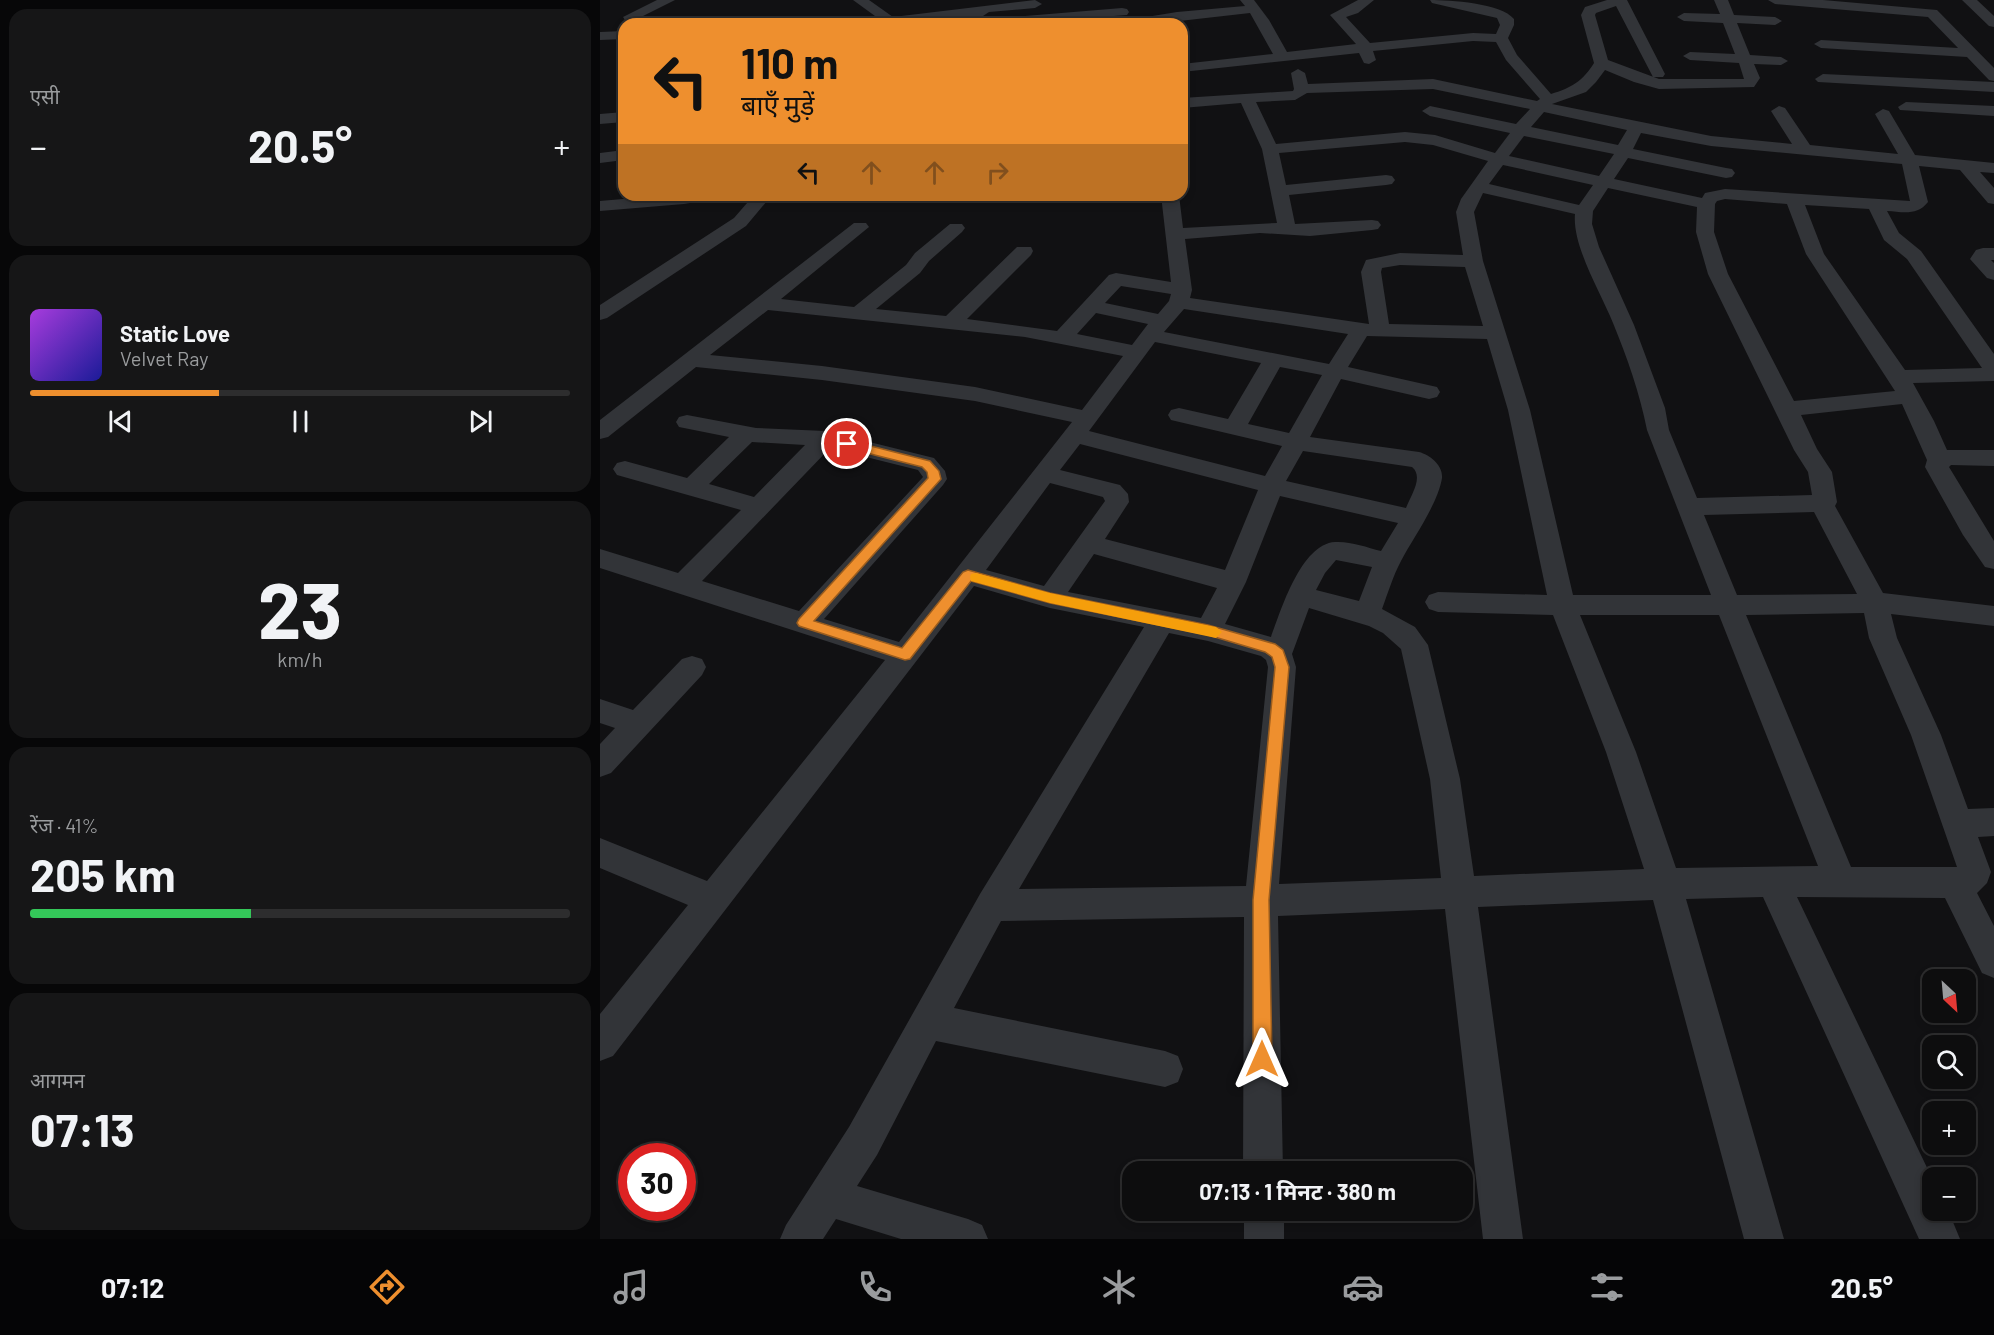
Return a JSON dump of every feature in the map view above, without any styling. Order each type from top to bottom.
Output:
[{"type":"street","points":[[630,17],[669,0]]},
{"type":"street","points":[[860,0],[887,18]]},
{"type":"street","points":[[932,0],[934,17]]},
{"type":"street","points":[[1333,0],[1344,13]]},
{"type":"street","points":[[1367,0],[1353,10],[1337,15],[1363,43],[1376,84]]},
{"type":"street","points":[[1437,0],[1473,3],[1497,13],[1507,19],[1508,25],[1501,38]]},
{"type":"street","points":[[1658,74],[1620,0],[1590,10],[1588,15],[1601,63],[1587,85],[1544,103],[1498,159],[1470,199],[1465,212],[1473,261],[1497,333],[1526,441],[1563,605],[1621,752],[1665,884],[1764,1239]]},
{"type":"street","points":[[1601,63],[1639,79],[1659,84],[1743,86],[1749,84],[1752,78],[1721,0]]},
{"type":"street","points":[[1775,0],[1867,3],[1932,13],[1994,77]]},
{"type":"street","points":[[1971,1],[1994,2]]},
{"type":"street","points":[[1971,1],[1992,19]]},
{"type":"street","points":[[926,18],[1047,3]]},
{"type":"street","points":[[1094,18],[1124,15],[1177,16],[1250,4],[1287,56],[1302,89]]},
{"type":"street","points":[[1684,17],[1736,39],[1782,54]]},
{"type":"street","points":[[1690,56],[1774,27]]},
{"type":"street","points":[[600,36],[618,35]]},
{"type":"street","points":[[1188,67],[1428,41],[1473,37],[1501,38]]},
{"type":"street","points":[[1501,38],[1511,57],[1544,103]]},
{"type":"street","points":[[1713,38],[1736,39]]},
{"type":"street","points":[[1428,41],[1451,88]]},
{"type":"street","points":[[1821,44],[1971,53]]},
{"type":"street","points":[[1822,79],[1994,88]]},
{"type":"street","points":[[1188,103],[1295,95],[1302,89],[1425,83],[1544,103],[1636,128],[1711,141],[1994,168]]},
{"type":"street","points":[[1994,88],[1910,86],[1902,100],[1994,111]]},
{"type":"street","points":[[1567,95],[1585,102],[1659,121]]},
{"type":"street","points":[[1247,99],[1270,149],[1287,229]]},
{"type":"street","points":[[1430,111],[1726,173]]},
{"type":"street","points":[[1779,111],[1805,150]]},
{"type":"street","points":[[1822,504],[1826,497],[1820,472],[1806,450],[1718,274],[1705,232],[1706,204],[1711,197],[1725,194],[1914,207],[1918,205],[1909,159],[1883,114]]},
{"type":"street","points":[[600,119],[618,118]]},
{"type":"street","points":[[1636,128],[1623,153],[1584,211],[1583,224],[1654,408],[1658,430],[1688,507],[1840,882]]},
{"type":"street","points":[[1270,149],[1413,137],[1435,140],[1498,159],[1706,204]]},
{"type":"street","points":[[600,158],[618,156]]},
{"type":"street","points":[[1965,165],[1994,199]]},
{"type":"street","points":[[1280,191],[1386,180]]},
{"type":"street","points":[[1479,188],[1584,211]]},
{"type":"street","points":[[1794,199],[1815,254],[1904,387],[1923,421],[1939,460],[1937,467],[1983,533],[1994,560]]},
{"type":"street","points":[[600,206],[660,201]]},
{"type":"street","points":[[600,314],[740,222],[758,201]]},
{"type":"street","points":[[600,1044],[968,575],[1162,320],[1175,234],[1171,201]]},
{"type":"street","points":[[1875,204],[1891,236],[1914,255],[1994,369]]},
{"type":"street","points":[[1175,234],[1310,230],[1372,225]]},
{"type":"street","points":[[600,432],[860,227]]},
{"type":"street","points":[[857,314],[913,269],[922,257],[956,228]]},
{"type":"street","points":[[951,323],[1024,250]]},
{"type":"street","points":[[1994,254],[1983,254],[1980,259],[1994,274]]},
{"type":"street","points":[[1208,630],[1233,582],[1272,485],[1335,371],[1371,331],[1373,264],[1400,259],[1473,261]]},
{"type":"street","points":[[1063,337],[1116,279],[1162,320]]},
{"type":"street","points":[[762,303],[1063,337],[1162,320],[1371,331],[1497,333]]},
{"type":"street","points":[[1091,306],[1162,320],[1274,358],[1429,392]]},
{"type":"street","points":[[1234,428],[1274,358]]},
{"type":"street","points":[[690,360],[822,373],[975,394],[1272,485],[1414,518]]},
{"type":"street","points":[[1788,410],[1904,387],[1994,374]]},
{"type":"street","points":[[1179,415],[1296,442],[1419,460],[1428,468],[1430,477],[1414,518],[1387,562],[1367,614]]},
{"type":"street","points":[[687,422],[747,433],[825,439],[926,464],[933,471],[935,479],[804,623]]},
{"type":"street","points":[[691,488],[747,433]]},
{"type":"street","points":[[683,584],[825,439]]},
{"type":"street","points":[[1939,460],[1951,457],[1994,458]]},
{"type":"street","points":[[625,469],[759,507]]},
{"type":"street","points":[[1045,474],[1116,494],[1116,502],[1050,598]]},
{"type":"street","points":[[1688,507],[1822,504]]},
{"type":"street","points":[[992,905],[1088,906],[1459,894],[1665,884],[1840,882],[1954,884],[1968,881],[1976,872],[1926,735],[1883,638],[1875,602],[1822,504]]},
{"type":"street","points":[[1088,543],[1233,582]]},
{"type":"street","points":[[1278,654],[1300,596],[1319,558],[1328,552],[1340,551],[1387,562]]},
{"type":"street","points":[[602,561],[683,584],[905,655]]},
{"type":"street","points":[[968,575],[1050,598],[1208,630],[1270,648],[1278,654],[1282,667],[1261,900],[1263,1161]]},
{"type":"street","points":[[1300,596],[1367,614],[1397,627],[1407,634],[1414,645],[1445,779],[1503,1239]]},
{"type":"street","points":[[1438,602],[1563,605],[1847,605],[1875,602],[1994,616]]},
{"type":"street","points":[[800,1239],[863,1141],[992,905],[1162,621]]},
{"type":"street","points":[[600,764],[692,667]]},
{"type":"street","points":[[600,711],[637,724]]},
{"type":"street","points":[[1958,824],[1994,822]]},
{"type":"street","points":[[600,853],[713,899]]},
{"type":"street","points":[[1773,883],[1940,1239]]},
{"type":"street","points":[[1954,884],[1994,961]]},
{"type":"street","points":[[927,1021],[1165,1069]]},
{"type":"street","points":[[828,1197],[968,1239]]},
{"type":"street","points":[[1264,1221],[1264,1239]]},
{"type":"slow traffic","points":[[976,577],[1050,598],[1216,632]]},
{"type":"route","points":[[847,444],[926,464],[933,471],[935,479],[804,623],[905,655],[968,575],[1050,598],[1208,630],[1270,648],[1278,654],[1282,667],[1261,900],[1262,1059]]}]
